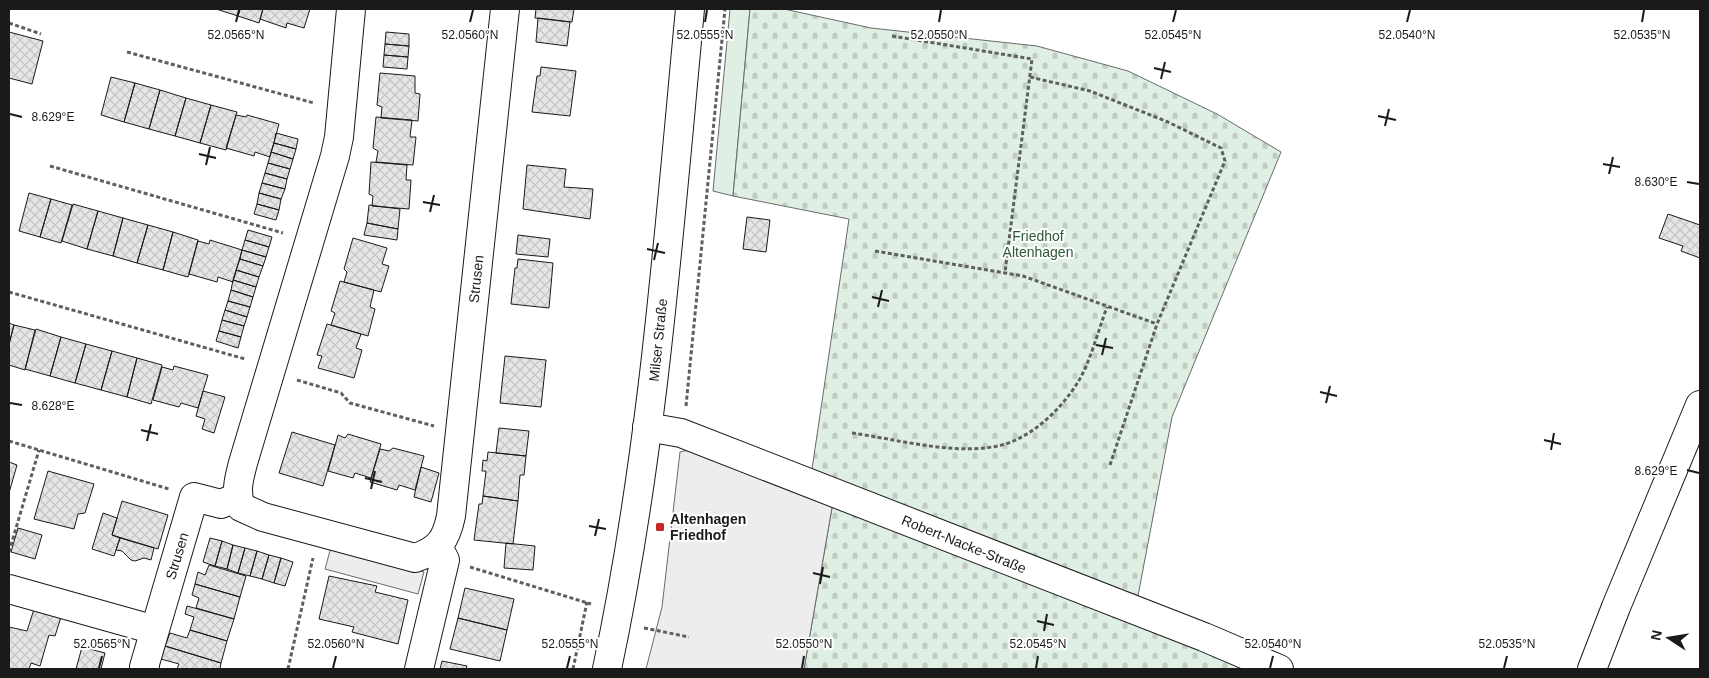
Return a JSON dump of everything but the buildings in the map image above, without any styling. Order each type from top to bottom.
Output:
[{"type":"street","points":[[351,9],[335,156],[243,463],[237,485],[237,497],[241,507],[249,512],[319,534],[405,557],[415,558],[441,553]]},
{"type":"street","name":"Strusen","points":[[420,669],[441,553],[451,516],[505,9]]},
{"type":"street","name":"Milser Straße","points":[[607,669],[628,563],[647,427],[658,338],[690,9]]},
{"type":"street","points":[[1592,669],[1700,405]]},
{"type":"street","name":"Robert-Nacke-Straße","points":[[647,427],[681,433],[1204,637],[1279,669]]},
{"type":"street","points":[[194,497],[220,504],[237,497]]},
{"type":"street","name":"Strusen","points":[[145,669],[144,667],[194,497]]},
{"type":"street","points":[[9,589],[155,630]]},
{"type":"path","points":[[9,23],[41,34]]},
{"type":"path","points":[[892,36],[1032,59],[1005,272]]},
{"type":"path","points":[[127,52],[341,110]]},
{"type":"path","points":[[1030,77],[1090,91],[1168,122],[1221,148],[1225,161],[1157,324],[1110,465]]},
{"type":"path","points":[[50,166],[310,241]]},
{"type":"path","points":[[875,251],[1005,272],[1157,324]]},
{"type":"path","points":[[9,292],[271,370],[341,393],[350,403],[460,434]]},
{"type":"path","points":[[852,433],[958,448],[993,447],[1016,440],[1038,426],[1060,406],[1079,380],[1107,307]]},
{"type":"path","points":[[9,441],[194,497]]},
{"type":"path","points":[[9,552],[39,450]]},
{"type":"path","points":[[288,669],[319,534]]},
{"type":"path","points":[[441,553],[587,602],[574,669]]},
{"type":"path","points":[[644,628],[689,638]]},
{"type":"green space","points":[[730,9],[750,9],[733,196],[713,191]]},
{"type":"green space","name":"Friedhof Altenhagen","points":[[750,9],[784,9],[871,28],[1037,46],[1128,71],[1217,114],[1281,152],[1172,417],[1137,601],[812,469],[849,219],[733,196]]},
{"type":"green space","points":[[833,502],[1212,655],[1245,669],[804,669]]},
{"type":"shaded area","points":[[689,450],[833,502],[804,669],[646,669],[662,607],[680,452]]},
{"type":"shaded area","points":[[331,547],[424,572],[418,594],[325,569]]},
{"type":"place","name":"Altenhagen Friedhof","points":[[660,527]]}]
